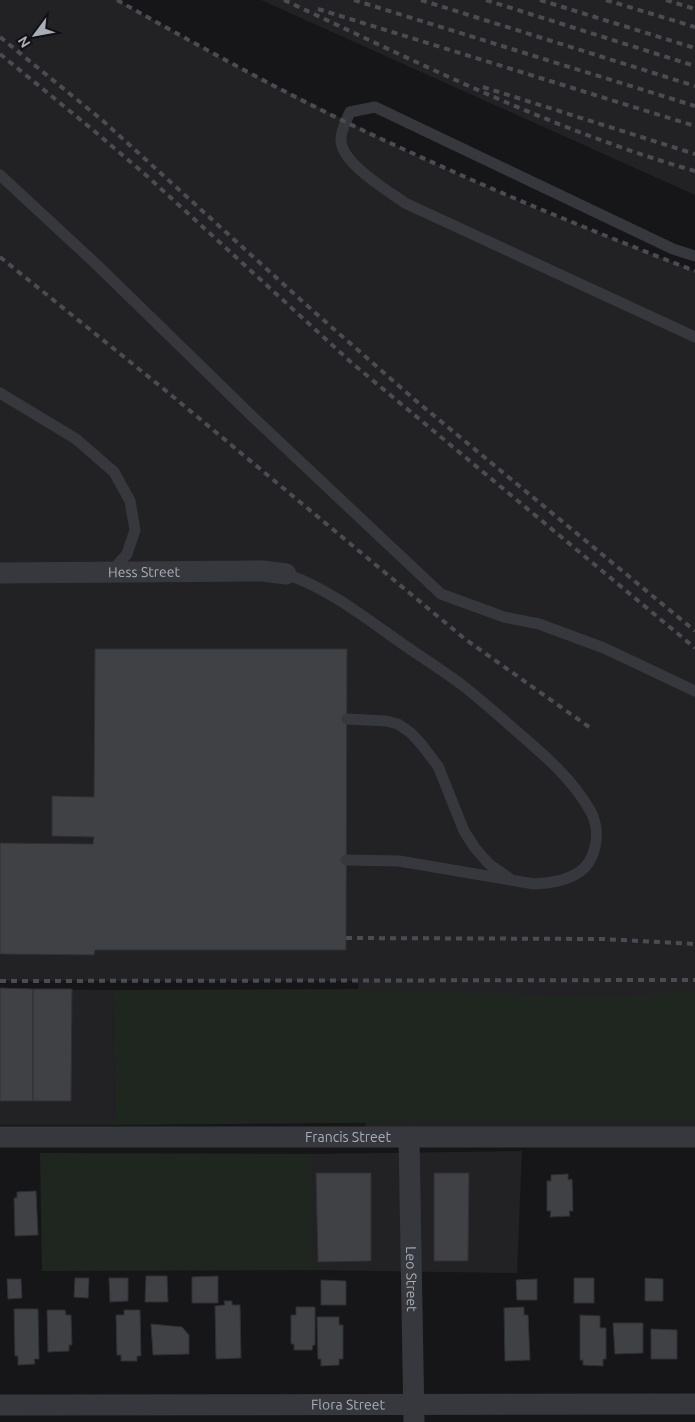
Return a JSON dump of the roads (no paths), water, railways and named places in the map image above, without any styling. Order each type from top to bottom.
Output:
[{"type":"street","name":"Hess Street","points":[[0,573],[263,571],[286,574]]},
{"type":"street","name":"Francis Street","points":[[0,1137],[695,1137]]},
{"type":"street","name":"Leo Street","points":[[410,1137],[414,1413]]},
{"type":"street","name":"Flora Street","points":[[0,1405],[414,1413],[695,1404]]},
{"type":"lane","points":[[695,256],[673,248],[375,108],[350,112],[340,138],[346,154],[366,176],[405,202],[695,337]]},
{"type":"lane","points":[[0,175],[96,264],[255,419],[441,594],[504,617],[539,624],[604,648],[695,691]]},
{"type":"lane","points":[[0,393],[76,439],[114,472],[130,501],[135,530],[128,554],[111,572]]},
{"type":"lane","points":[[286,574],[321,589],[462,685],[543,753],[568,780],[591,813],[597,829],[596,846],[591,860],[579,873],[564,880],[548,884],[534,884],[399,861],[346,860]]},
{"type":"lane","points":[[347,720],[386,721],[398,724],[411,734],[438,766],[464,831],[475,848],[489,864],[510,880]]},
{"type":"railway","points":[[117,0],[263,80],[374,136],[588,229],[695,271]]},
{"type":"railway","points":[[284,0],[487,94],[589,136],[695,171]]},
{"type":"railway","points":[[354,0],[695,106]]},
{"type":"railway","points":[[421,0],[695,86]]},
{"type":"railway","points":[[486,0],[695,66]]},
{"type":"railway","points":[[540,0],[695,48]]},
{"type":"railway","points":[[606,0],[695,27]]},
{"type":"railway","points":[[666,0],[695,9]]},
{"type":"railway","points":[[318,9],[695,126]]},
{"type":"railway","points":[[0,37],[102,120],[312,310],[415,400],[695,631]]},
{"type":"railway","points":[[0,54],[147,176],[353,364],[695,648]]},
{"type":"railway","points":[[483,87],[695,154]]},
{"type":"railway","points":[[0,257],[165,390],[465,639],[589,727]]},
{"type":"railway","points":[[346,938],[603,939],[695,944]]},
{"type":"railway","points":[[0,981],[695,980]]}]
